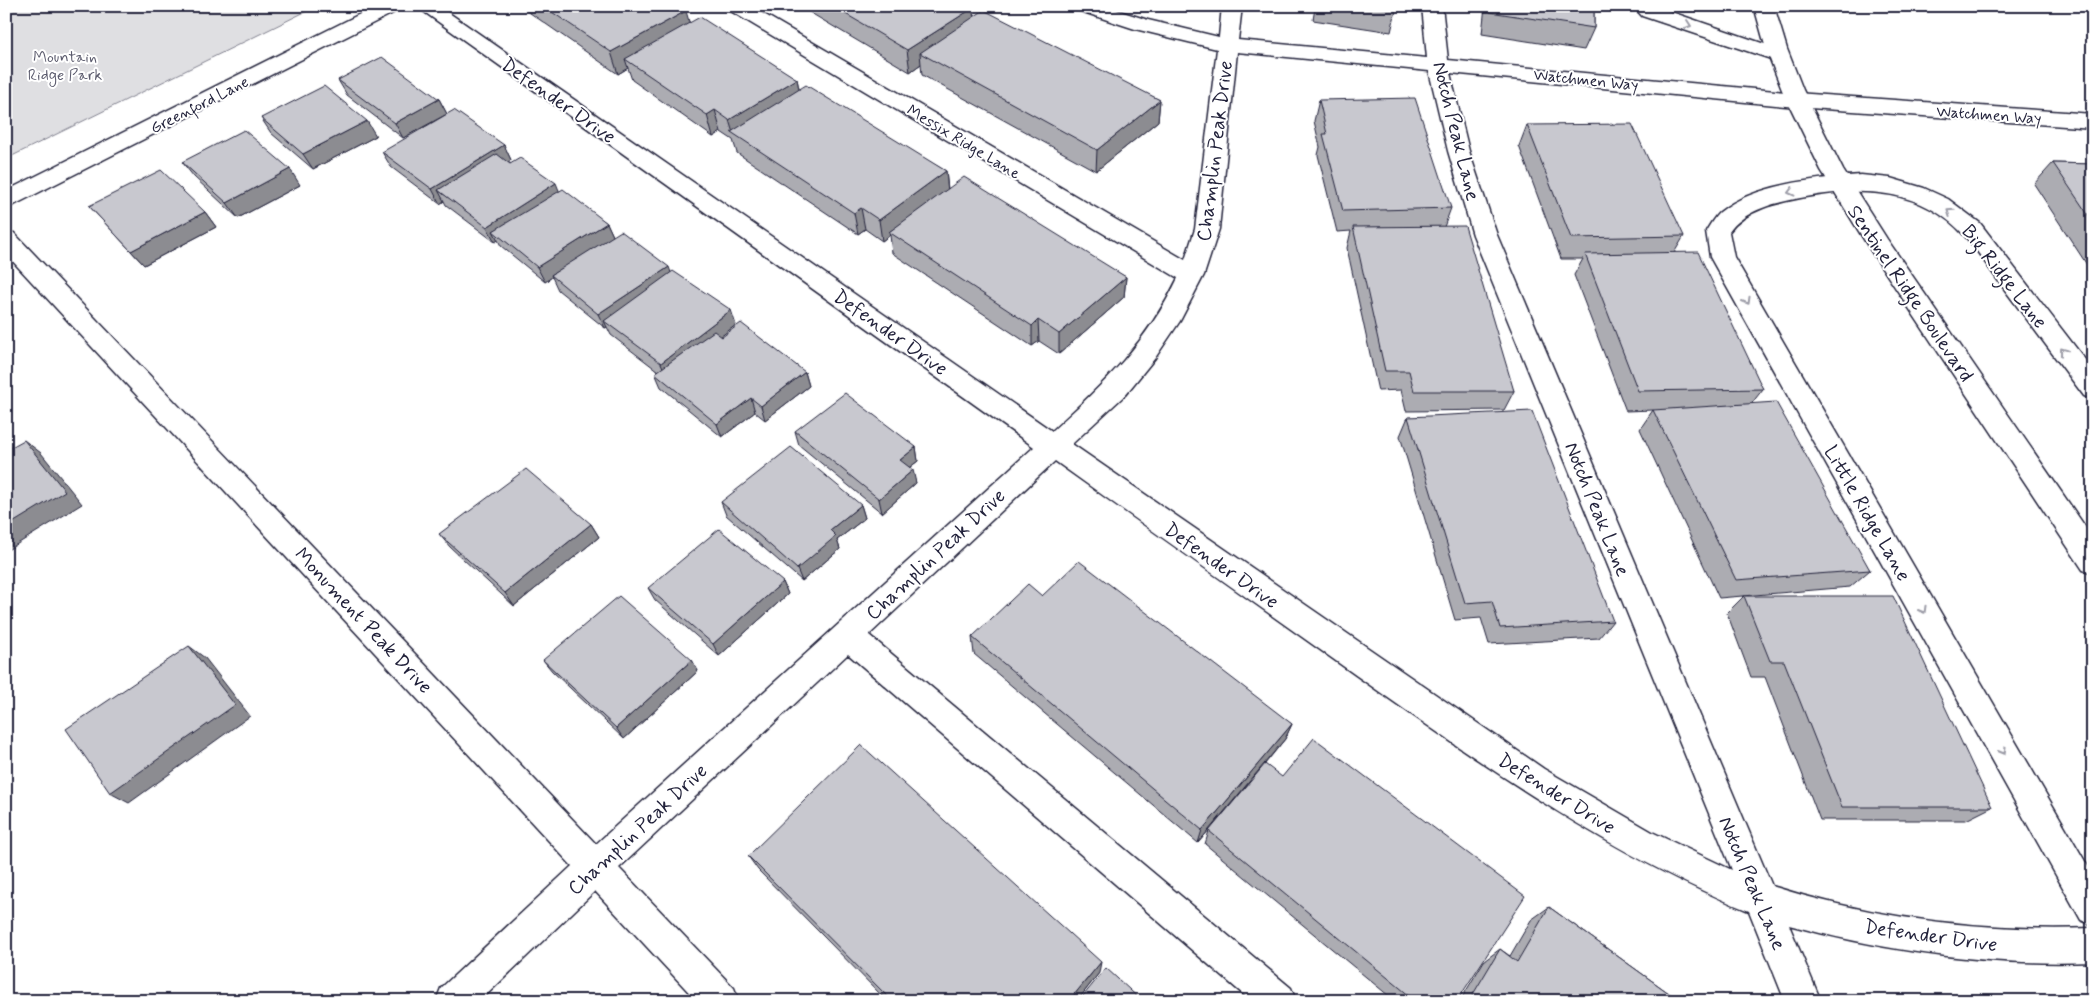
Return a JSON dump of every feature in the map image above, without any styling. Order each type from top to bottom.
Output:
[{"type":"street","name":"Greenford Lane","points":[[6,201],[392,6]]},
{"type":"street","name":"Defender Drive","points":[[426,6],[1537,784],[1620,833],[1678,864],[1759,898],[1804,912],[1871,928],[1938,940],[2005,946],[2093,945]]},
{"type":"street","name":"Messix Ridge Lane","points":[[736,6],[1192,275]]},
{"type":"street","name":"Watchmen Way","points":[[1084,6],[1142,25],[1228,45],[1796,100],[2093,121]]},
{"type":"street","name":"Champlin Peak Drive","points":[[454,1001],[596,867],[1116,388],[1143,358],[1166,325],[1192,275],[1207,229],[1232,6]]},
{"type":"street","name":"Notch Peak Lane","points":[[1432,6],[1438,64],[1462,165],[1485,235],[1802,1001]]},
{"type":"street","points":[[1643,6],[1650,12],[1778,56]]},
{"type":"street","name":"Sentinel Ridge Boulevard","points":[[1764,6],[1778,56],[1796,100],[1851,205],[2093,561]]},
{"type":"street","name":"Big Ridge Lane","points":[[1839,183],[1877,183],[1898,188],[1929,199],[1955,214],[1972,228],[2093,390]]},
{"type":"street","name":"Little Ridge Lane","points":[[1839,183],[1784,193],[1737,212],[1726,220],[1718,230],[1718,243],[1722,257],[2093,908]]},
{"type":"street","name":"Monument Peak Drive","points":[[6,240],[721,1001]]},
{"type":"street","points":[[847,635],[1278,1001]]},
{"type":"green space","name":"Mountain Ridge Park","points":[[6,6],[317,6],[6,159]]},
{"type":"building","points":[[543,6],[679,6],[686,11],[611,52]]},
{"type":"building","points":[[832,6],[969,6],[973,8],[907,50]]},
{"type":"building","points":[[1371,6],[1397,6],[1397,10]]},
{"type":"building","points":[[1490,6],[1594,6],[1594,28],[1490,12]]},
{"type":"building","points":[[984,10],[1160,100],[1097,150],[920,53]]},
{"type":"building","points":[[700,17],[797,79],[729,120],[715,110],[707,115],[625,59]]},
{"type":"building","points":[[382,57],[439,99],[395,123],[338,80]]},
{"type":"building","points":[[806,85],[946,171],[879,220],[861,208],[854,213],[731,132]]},
{"type":"building","points":[[324,86],[367,121],[303,154],[261,118]]},
{"type":"building","points":[[1415,98],[1451,208],[1343,211],[1323,134],[1327,134],[1319,100]]},
{"type":"building","points":[[454,110],[504,145],[432,189],[382,152]]},
{"type":"building","points":[[1632,124],[1684,236],[1571,238],[1527,125]]},
{"type":"building","points":[[244,130],[290,169],[227,203],[182,162]]},
{"type":"building","points":[[497,154],[510,164],[520,158],[556,183],[487,227],[438,190]]},
{"type":"building","points":[[2053,163],[2093,164],[2093,222]]},
{"type":"building","points":[[161,170],[205,212],[131,251],[89,206]]},
{"type":"building","points":[[964,177],[1126,277],[1059,334],[1038,320],[1032,326],[889,232]]},
{"type":"building","points":[[563,189],[607,223],[537,267],[493,231]]},
{"type":"building","points":[[1465,226],[1514,391],[1414,391],[1409,371],[1385,371],[1353,227]]},
{"type":"building","points":[[621,231],[669,267],[598,314],[551,275]]},
{"type":"building","points":[[1698,252],[1763,389],[1638,391],[1585,254]]},
{"type":"building","points":[[673,271],[731,310],[661,363],[604,321]]},
{"type":"building","points":[[741,323],[805,372],[761,406],[751,398],[717,424],[655,373],[714,331],[722,337]]},
{"type":"building","points":[[845,393],[916,447],[900,460],[913,470],[879,499],[795,431]]},
{"type":"building","points":[[1776,402],[1870,570],[1736,580],[1653,410]]},
{"type":"building","points":[[1532,411],[1613,621],[1500,628],[1492,601],[1465,603],[1408,417]]},
{"type":"building","points":[[24,440],[65,491],[6,527],[6,450]]},
{"type":"building","points":[[791,447],[861,505],[830,530],[836,536],[797,569],[721,502]]},
{"type":"building","points":[[526,469],[591,524],[505,593],[439,534]]},
{"type":"building","points":[[719,529],[783,582],[713,644],[648,588]]},
{"type":"building","points":[[1079,561],[1292,724],[1202,830],[972,637],[1028,584],[1042,596]]},
{"type":"building","points":[[619,596],[692,660],[616,728],[543,660]]},
{"type":"building","points":[[1744,596],[1893,596],[1992,807],[1842,807],[1784,661],[1770,661]]},
{"type":"building","points":[[189,646],[235,705],[110,793],[66,729]]},
{"type":"building","points":[[1314,738],[1525,896],[1457,1001],[1416,1001],[1209,831],[1265,764],[1282,777]]},
{"type":"building","points":[[861,745],[1101,962],[1069,1001],[892,1001],[748,856]]},
{"type":"building","points":[[1549,907],[1680,1001],[1469,1001],[1500,949],[1517,962]]},
{"type":"building","points":[[1106,968],[1142,1001],[1079,1001]]}]
